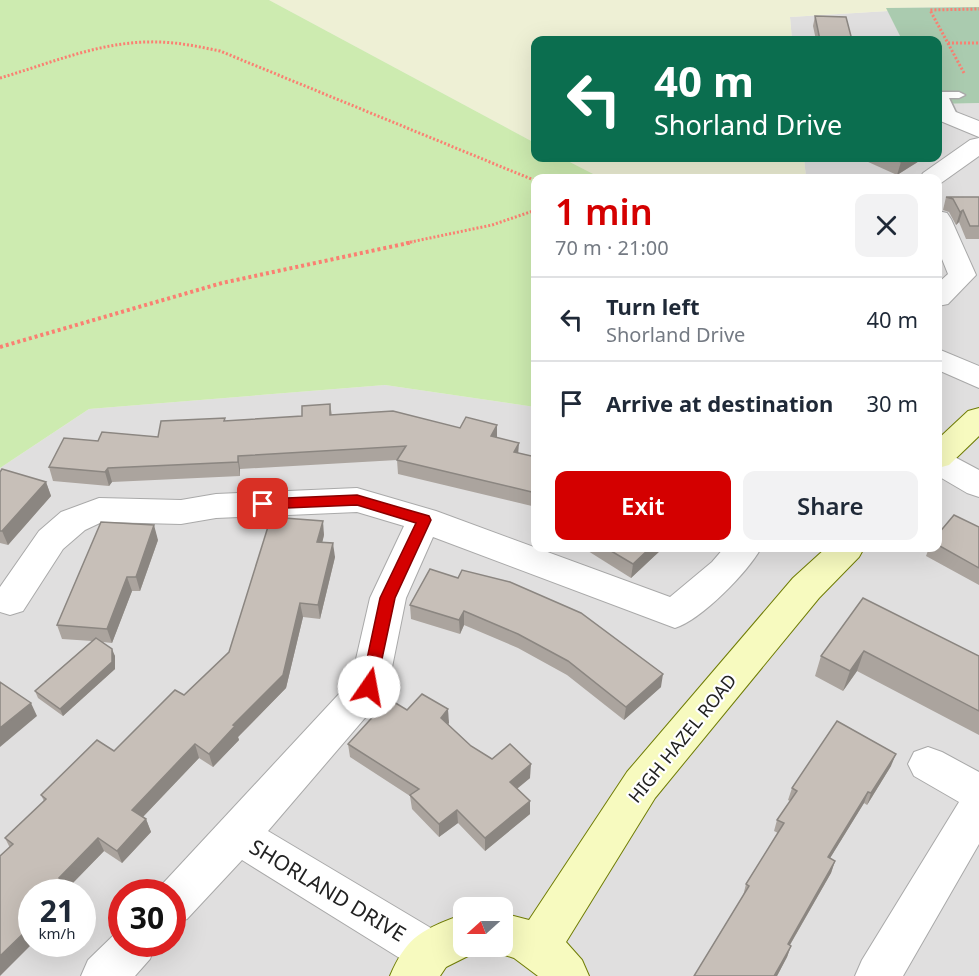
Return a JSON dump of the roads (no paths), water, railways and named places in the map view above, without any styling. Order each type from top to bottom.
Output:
[{"type":"main road","points":[[942,453],[979,418]]},
{"type":"main road","name":"HIGH HAZEL ROAD","points":[[535,952],[641,785],[806,588],[843,552]]},
{"type":"street","points":[[945,115],[979,130]]},
{"type":"street","points":[[938,174],[979,145]]},
{"type":"street","points":[[942,228],[962,275],[942,294]]},
{"type":"street","points":[[942,360],[979,378]]},
{"type":"street","points":[[942,464],[979,485]]},
{"type":"street","points":[[10,601],[51,540],[73,521],[99,510],[181,512],[216,506],[357,500],[424,520],[675,614],[724,571],[741,552]]},
{"type":"street","name":"SHORLAND DRIVE","points":[[424,520],[388,598],[369,687],[238,835],[435,954]]},
{"type":"street","points":[[928,764],[979,793]]},
{"type":"street","points":[[878,976],[979,806]]},
{"type":"street","points":[[186,889],[238,835]]},
{"type":"street","points":[[104,976],[122,957]]},
{"type":"lane","points":[[945,115],[942,96],[959,95]]}]
